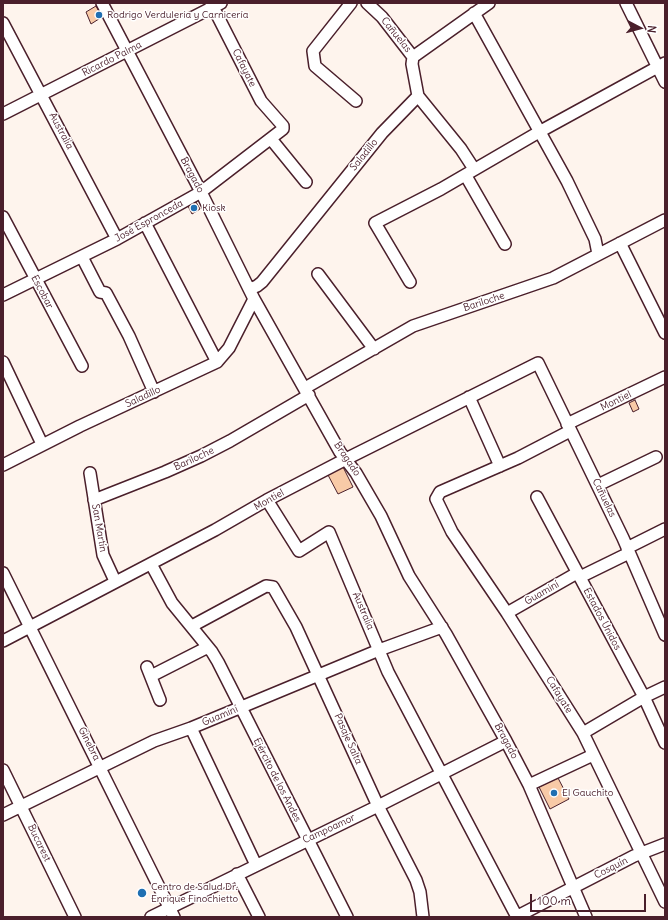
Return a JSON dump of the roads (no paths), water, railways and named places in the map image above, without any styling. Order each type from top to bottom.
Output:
[{"type":"street","name":"Bragado","points":[[102,3],[201,192],[252,294],[340,452],[356,473],[381,516],[409,576],[442,627],[506,741],[529,785],[586,917]]},
{"type":"street","points":[[350,3],[313,51],[315,66],[356,101]]},
{"type":"street","name":"Cañuelas","points":[[367,3],[382,17],[413,57],[412,64],[418,96]]},
{"type":"street","points":[[626,3],[661,65],[665,82]]},
{"type":"street","name":"Ricardo Palma","points":[[3,114],[215,4]]},
{"type":"street","name":"Cafayate","points":[[215,4],[261,101],[283,126],[283,129]]},
{"type":"street","points":[[413,57],[486,4]]},
{"type":"street","points":[[474,13],[567,181],[595,239],[598,254]]},
{"type":"street","name":"Australia","points":[[3,23],[118,239]]},
{"type":"street","points":[[410,282],[375,223],[470,172],[661,65]]},
{"type":"street","points":[[418,96],[461,149],[470,172],[505,244]]},
{"type":"street","name":"Saladillo","points":[[3,465],[42,444],[217,362],[230,348],[252,294],[257,286],[262,282],[382,133],[418,96]]},
{"type":"street","name":"José Espronceda","points":[[3,296],[118,239],[201,192],[283,129]]},
{"type":"street","points":[[271,139],[306,182]]},
{"type":"street","name":"Escobar","points":[[3,217],[82,366]]},
{"type":"street","name":"Bariloche","points":[[94,500],[165,472],[230,441],[374,348],[413,326],[539,284],[665,220]]},
{"type":"street","points":[[145,223],[217,362]]},
{"type":"street","points":[[620,243],[665,333]]},
{"type":"street","points":[[82,257],[100,292],[106,294],[129,336],[154,392]]},
{"type":"street","points":[[318,274],[374,348]]},
{"type":"street","points":[[3,362],[42,444]]},
{"type":"street","name":"Cañuelas","points":[[538,363],[568,428],[598,486],[665,635]]},
{"type":"street","name":"Montiel","points":[[3,641],[151,564],[267,500],[538,363]]},
{"type":"street","name":"Montiel","points":[[436,499],[440,492],[500,466],[665,377]]},
{"type":"street","points":[[469,397],[500,466]]},
{"type":"street","points":[[598,486],[656,457]]},
{"type":"street","name":"San Martín","points":[[90,473],[103,555],[115,582]]},
{"type":"street","name":"Estados Unidos","points":[[537,497],[644,697],[665,743]]},
{"type":"street","name":"Cafayate","points":[[436,499],[452,532],[507,613],[582,733],[665,902]]},
{"type":"street","name":"Australia","points":[[267,500],[299,551],[329,532],[388,672],[516,917]]},
{"type":"street","name":"Guaminí","points":[[507,613],[578,575],[628,551],[665,529]]},
{"type":"street","name":"Ejército de los Andes","points":[[151,564],[172,603],[192,626],[218,662],[347,917]]},
{"type":"street","name":"Ginebra","points":[[3,573],[172,912]]},
{"type":"street","name":"Pasaje Salta","points":[[192,626],[266,586],[272,587],[296,627],[378,806],[416,880],[420,892],[423,917]]},
{"type":"street","name":"Guaminí","points":[[3,815],[154,741],[191,728],[379,650],[442,627]]},
{"type":"street","points":[[160,700],[149,672],[208,647]]},
{"type":"street","points":[[582,733],[644,697],[665,687]]},
{"type":"street","points":[[191,728],[256,865]]},
{"type":"street","name":"Campoamor","points":[[151,917],[172,912],[237,874],[378,806],[506,741]]},
{"type":"street","points":[[529,785],[593,755]]},
{"type":"street","name":"Bucarest","points":[[3,770],[76,917]]},
{"type":"street","name":"Cosquín","points":[[516,917],[642,853],[665,844]]},
{"type":"street","points":[[237,874],[259,917]]},
{"type":"place","name":"Rodrigo Verdulería y Carnicería","points":[[99,15]]},
{"type":"place","name":"Kiosk","points":[[194,208]]},
{"type":"place","name":"El Gauchito","points":[[554,793]]},
{"type":"place","name":"Centro de Salud Dr. Enrique Finochietto","points":[[142,893]]}]
